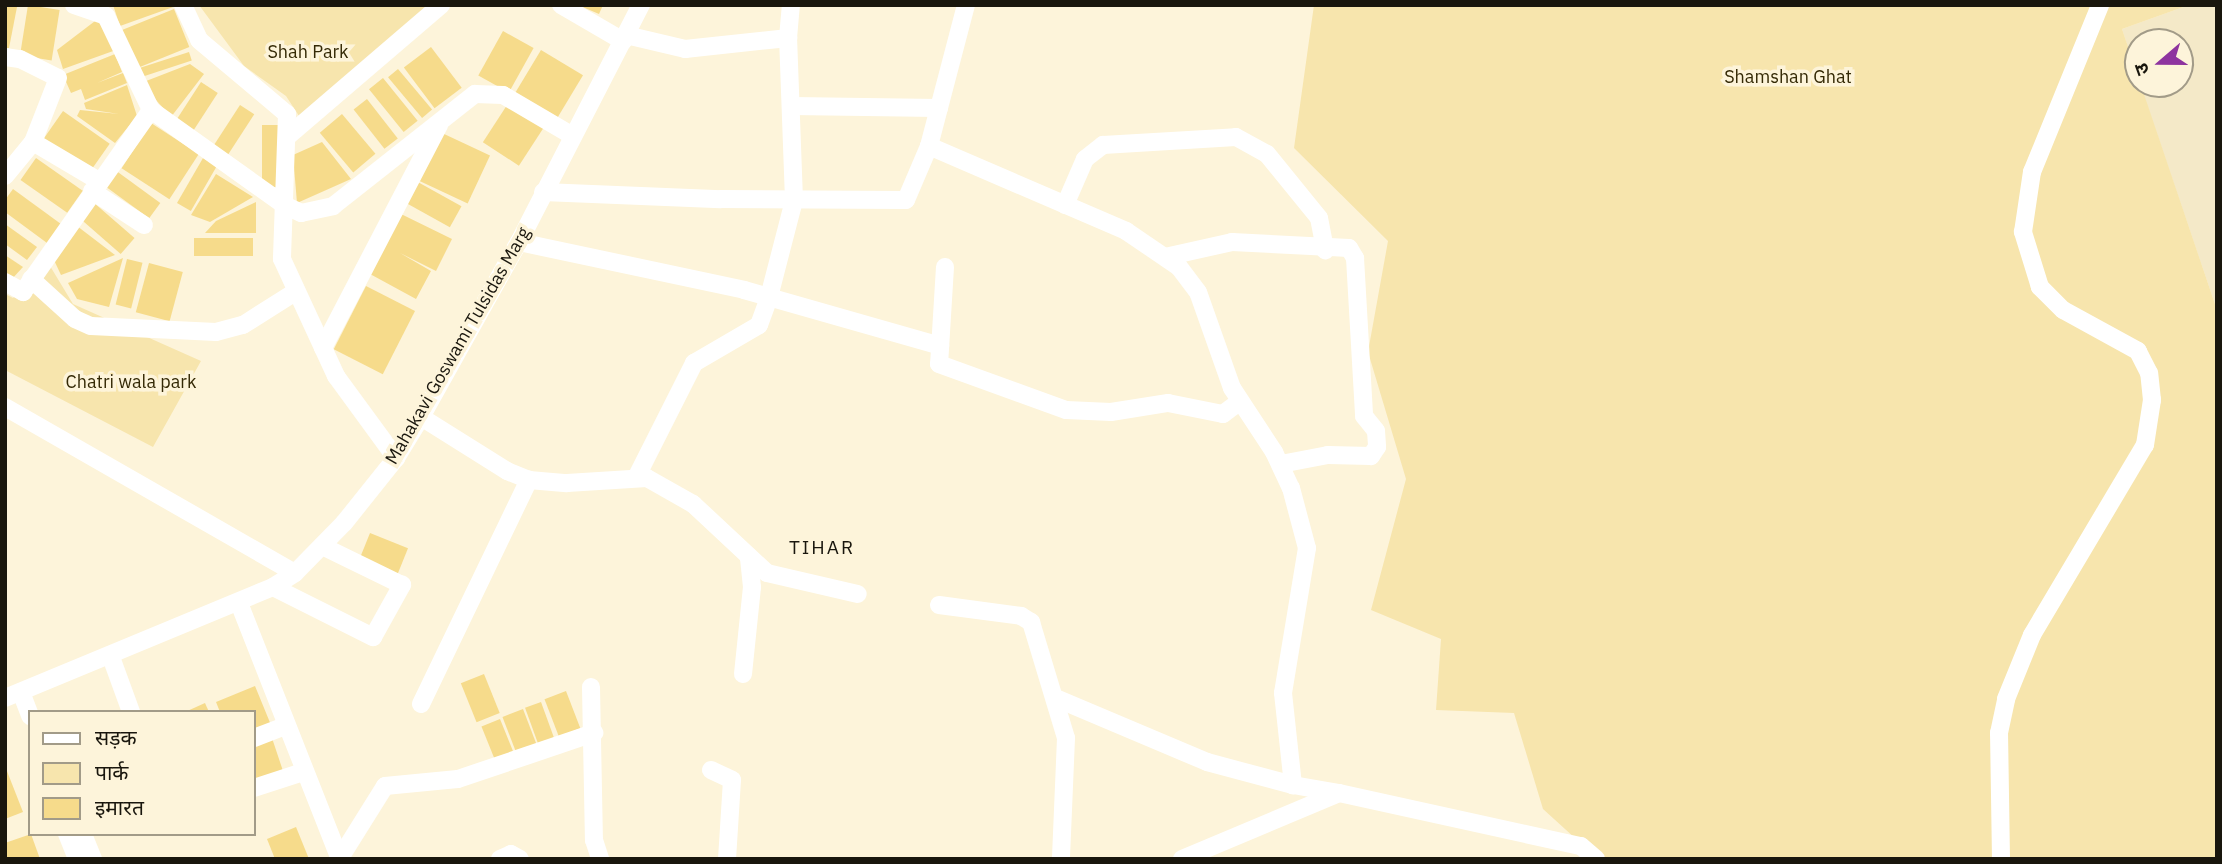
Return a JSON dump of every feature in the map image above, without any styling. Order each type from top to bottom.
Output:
[{"type":"street","points":[[74,5],[106,16],[151,110],[284,205],[308,213],[333,205],[475,94],[488,92],[503,95],[573,136]]},
{"type":"street","points":[[183,5],[199,40],[285,112],[287,137],[280,247],[295,292],[336,376],[396,458]]},
{"type":"street","points":[[287,137],[441,5]]},
{"type":"street","points":[[561,5],[625,38],[685,50],[788,38]]},
{"type":"street","name":"Mahakavi Goswami Tulsidas Marg","points":[[13,695],[111,657],[273,587],[295,573],[322,546],[396,458],[421,417],[519,242],[543,191],[642,5]]},
{"type":"street","points":[[637,477],[694,363],[759,325],[769,297],[794,200],[788,38],[791,5]]},
{"type":"street","points":[[543,191],[794,200],[906,200],[929,146],[966,5]]},
{"type":"street","points":[[2001,859],[1999,733],[2006,699],[2032,635],[2145,445],[2152,400],[2149,373],[2138,351],[2063,310],[2045,294],[2029,264],[2023,232],[2023,211],[2032,172],[2100,5]]},
{"type":"street","points":[[5,57],[20,59],[58,78],[33,142],[5,176]]},
{"type":"street","points":[[791,106],[939,108]]},
{"type":"street","points":[[5,282],[22,292],[151,110]]},
{"type":"street","points":[[323,348],[443,117]]},
{"type":"street","points":[[1065,205],[1085,159],[1103,145],[1236,137],[1267,154],[1319,218],[1325,250]]},
{"type":"street","points":[[33,142],[96,186],[144,225]]},
{"type":"street","points":[[929,146],[1126,231],[1179,267],[1198,292],[1239,402],[1281,464],[1307,548],[1283,693],[1293,785]]},
{"type":"street","points":[[519,242],[769,297],[940,346]]},
{"type":"street","points":[[1165,257],[1232,242],[1325,250],[1349,248],[1355,258],[1364,416],[1376,431],[1377,447],[1371,456],[1328,455],[1281,464]]},
{"type":"street","points":[[945,267],[939,364],[1066,410],[1111,412],[1168,403],[1223,414],[1239,402]]},
{"type":"street","points":[[31,279],[84,324],[202,331],[243,325],[295,292]]},
{"type":"street","points":[[5,407],[295,573]]},
{"type":"street","points":[[421,417],[507,471],[529,480],[567,483],[637,477],[657,482],[693,504],[749,556],[779,578],[858,594]]},
{"type":"street","points":[[421,704],[529,480]]},
{"type":"street","points":[[273,587],[373,637],[402,585],[322,546]]},
{"type":"street","points":[[743,674],[752,587],[749,556]]},
{"type":"street","points":[[239,603],[303,772],[340,858]]},
{"type":"street","points":[[939,605],[1028,619],[1058,699],[1066,738],[1061,859]]},
{"type":"street","points":[[111,657],[130,710]]},
{"type":"street","points":[[591,687],[594,840],[600,859]]},
{"type":"street","points":[[13,695],[28,714]]},
{"type":"street","points":[[1058,699],[1207,762],[1293,785],[1581,846],[1596,859]]},
{"type":"street","points":[[256,736],[285,726]]},
{"type":"street","points":[[340,858],[387,785],[458,779],[594,733]]},
{"type":"street","points":[[711,771],[732,780],[727,859]]},
{"type":"street","points":[[256,787],[303,772]]},
{"type":"street","points":[[1182,859],[1339,793]]},
{"type":"street","points":[[68,836],[77,859]]},
{"type":"street","points":[[84,836],[93,859]]},
{"type":"street","points":[[500,859],[511,854],[520,859]]},
{"type":"shaded area","points":[[2189,5],[2217,5],[2217,310],[2145,98],[2194,98],[2194,28],[2125,28]]},
{"type":"green space","name":"Shah Park","points":[[199,5],[437,5],[301,119],[286,96],[244,66]]},
{"type":"green space","name":"Shamshan Ghat","points":[[1314,5],[2189,5],[2122,29],[2124,98],[2145,98],[2217,310],[2217,859],[1598,859],[1543,809],[1514,713],[1436,710],[1441,639],[1371,610],[1406,479],[1368,352],[1388,241],[1294,148]]},
{"type":"green space","name":"Chatri wala park","points":[[47,261],[73,304],[201,361],[153,447],[5,370],[5,294],[13,298]]},
{"type":"building","points":[[5,5],[17,7],[9,48],[5,48]]},
{"type":"building","points":[[28,5],[60,10],[52,60],[20,55]]},
{"type":"building","points":[[113,5],[176,5],[176,6],[120,26]]},
{"type":"building","points":[[578,5],[603,5],[599,14]]},
{"type":"building","points":[[174,9],[189,47],[137,68],[122,30]]},
{"type":"building","points":[[99,18],[116,50],[63,69],[57,50]]},
{"type":"building","points":[[503,31],[534,48],[509,93],[478,76]]},
{"type":"building","points":[[431,47],[462,88],[435,108],[404,67]]},
{"type":"building","points":[[541,50],[583,75],[556,120],[514,95]]},
{"type":"building","points":[[189,52],[192,61],[142,77],[140,68]]},
{"type":"building","points":[[115,54],[122,72],[97,83],[123,73],[127,83],[85,100],[81,89],[71,93],[63,75]]},
{"type":"building","points":[[190,64],[204,74],[171,117],[141,83]]},
{"type":"building","points":[[398,69],[432,110],[422,118],[388,77]]},
{"type":"building","points":[[383,78],[418,121],[404,132],[369,89]]},
{"type":"building","points":[[201,82],[218,93],[193,131],[176,120]]},
{"type":"building","points":[[127,85],[137,116],[115,143],[77,116],[80,110],[119,114],[86,109],[84,103]]},
{"type":"building","points":[[367,99],[398,138],[384,149],[354,109]]},
{"type":"building","points":[[509,102],[545,125],[519,166],[483,142]]},
{"type":"building","points":[[240,105],[254,114],[228,155],[214,145]]},
{"type":"building","points":[[63,111],[110,144],[90,172],[43,140]]},
{"type":"building","points":[[342,114],[375,154],[353,172],[320,133]]},
{"type":"building","points":[[151,123],[199,154],[169,199],[122,168]]},
{"type":"building","points":[[262,125],[281,125],[281,187],[262,187]]},
{"type":"building","points":[[442,133],[490,155],[468,203],[420,181]]},
{"type":"building","points":[[322,142],[351,179],[297,203],[293,155]]},
{"type":"building","points":[[36,158],[83,191],[67,213],[21,180]]},
{"type":"building","points":[[203,158],[217,166],[191,211],[177,203]]},
{"type":"building","points":[[115,170],[160,203],[149,218],[104,185]]},
{"type":"building","points":[[216,174],[253,197],[210,222],[191,215]]},
{"type":"building","points":[[416,181],[461,206],[450,227],[404,202]]},
{"type":"building","points":[[13,189],[61,224],[47,243],[5,212],[5,200]]},
{"type":"building","points":[[93,202],[135,238],[121,254],[79,218]]},
{"type":"building","points":[[256,202],[256,233],[205,233],[216,221]]},
{"type":"building","points":[[401,214],[452,239],[436,271],[400,253],[431,271],[416,299],[370,274]]},
{"type":"building","points":[[5,224],[37,247],[27,260],[5,244]]},
{"type":"building","points":[[77,226],[115,255],[61,275],[53,258]]},
{"type":"building","points":[[194,238],[253,238],[253,256],[194,256]]},
{"type":"building","points":[[5,255],[23,267],[11,280],[5,276]]},
{"type":"building","points":[[123,258],[109,307],[77,299],[68,283]]},
{"type":"building","points":[[127,259],[143,263],[131,308],[116,305]]},
{"type":"building","points":[[149,263],[183,272],[170,321],[136,312]]},
{"type":"building","points":[[366,286],[415,311],[383,374],[334,349]]},
{"type":"building","points":[[370,533],[408,548],[396,578],[358,563]]},
{"type":"building","points":[[484,674],[500,713],[477,722],[461,683]]},
{"type":"building","points":[[255,686],[271,725],[256,731],[256,710],[219,710],[216,702]]},
{"type":"building","points":[[566,691],[580,728],[559,737],[545,699]]},
{"type":"building","points":[[541,702],[554,738],[538,744],[525,708]]},
{"type":"building","points":[[205,703],[208,710],[189,710]]},
{"type":"building","points":[[523,709],[537,745],[516,753],[502,717]]},
{"type":"building","points":[[500,719],[514,754],[496,762],[481,726]]},
{"type":"building","points":[[272,738],[285,777],[256,786],[256,743]]},
{"type":"building","points":[[5,766],[23,812],[5,819]]},
{"type":"building","points":[[296,827],[309,859],[275,859],[267,839]]},
{"type":"building","points":[[32,836],[40,859],[5,859],[5,843]]},
{"type":"district","name":"TIHAR","points":[[822,548]]}]
